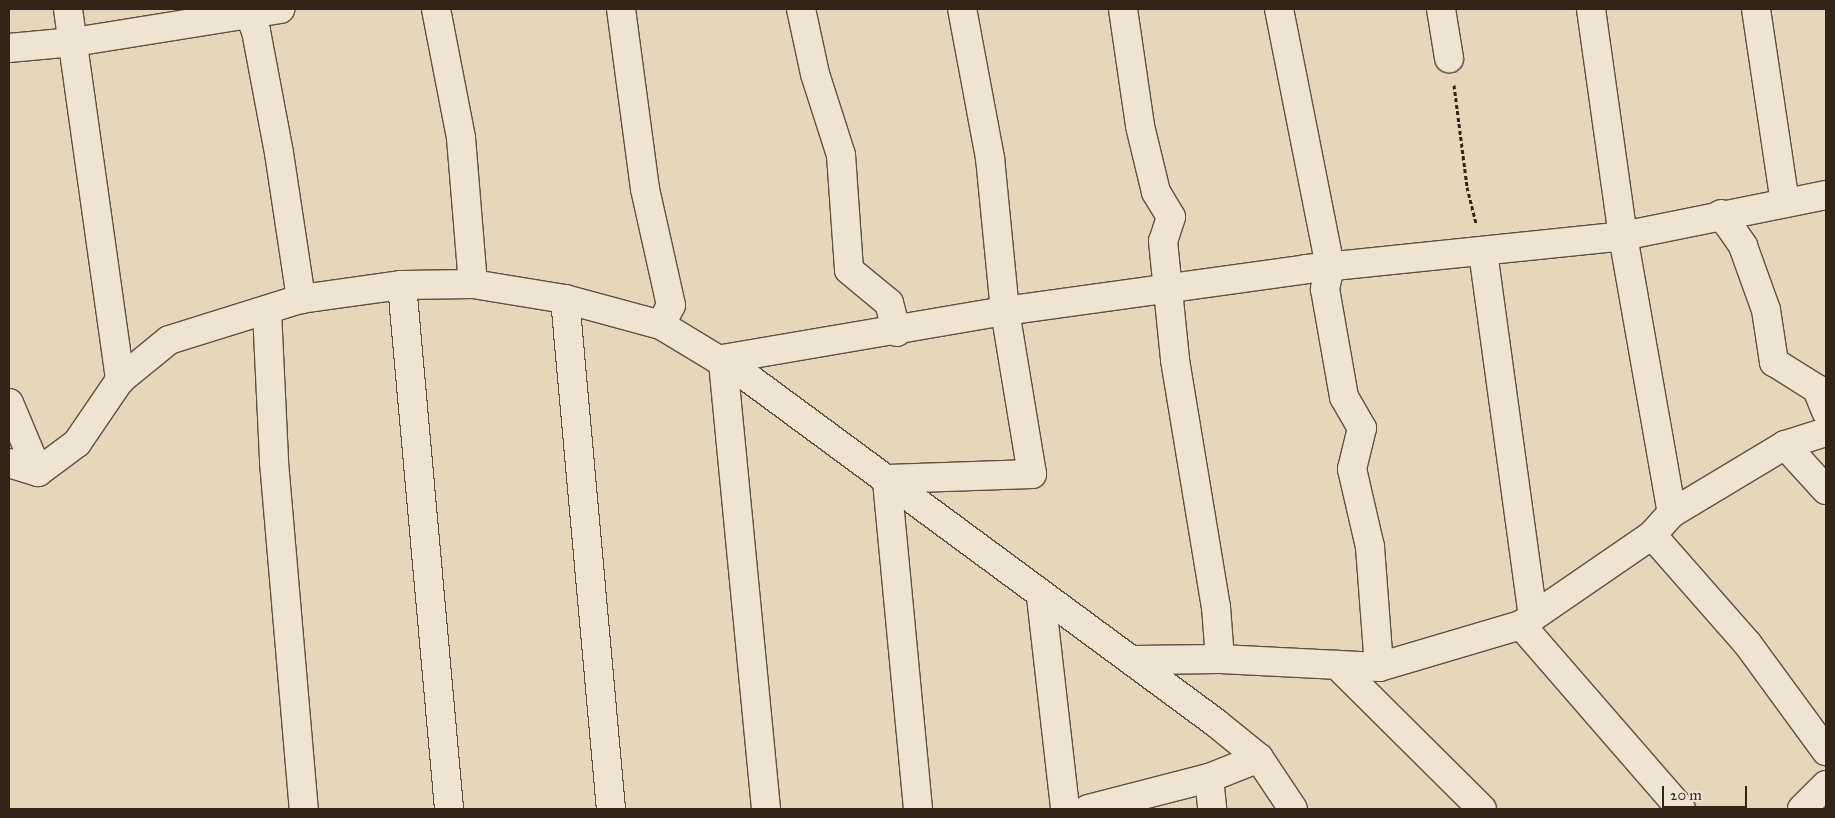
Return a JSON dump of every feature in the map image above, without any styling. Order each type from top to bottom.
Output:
[{"type":"street","points":[[68,9],[120,380]]},
{"type":"street","points":[[9,48],[74,42],[247,11],[280,9]]},
{"type":"street","points":[[436,9],[441,50],[461,138],[473,284]]},
{"type":"street","points":[[621,9],[645,189],[671,305],[661,325]]},
{"type":"street","points":[[802,9],[815,74],[841,155],[849,270],[889,303],[898,332]]},
{"type":"street","points":[[887,479],[1032,474],[1005,311],[990,158],[962,9]]},
{"type":"street","points":[[1123,9],[1140,126],[1156,192],[1171,217],[1163,241],[1170,288],[1175,360],[1210,569],[1220,659]]},
{"type":"street","points":[[1279,9],[1330,267],[1325,290],[1344,397],[1362,428],[1352,469],[1370,547],[1379,668]]},
{"type":"street","points":[[1441,9],[1449,58]]},
{"type":"street","points":[[1591,9],[1622,236],[1672,513]]},
{"type":"street","points":[[1756,9],[1785,202]]},
{"type":"street","points":[[247,11],[256,31],[276,134],[301,299]]},
{"type":"street","points":[[724,359],[898,332],[1005,311],[1170,288],[1330,267],[1622,236],[1722,214],[1826,195]]},
{"type":"street","points":[[1722,214],[1743,246],[1759,292],[1774,362],[1817,389],[1826,411]]},
{"type":"street","points":[[1483,252],[1527,621],[1681,809]]},
{"type":"street","points":[[38,472],[76,443],[120,380],[169,340],[301,299],[402,285],[473,284],[565,299],[661,325],[724,359],[887,479],[1041,597],[1134,660],[1259,758],[1293,809]]},
{"type":"street","points":[[402,285],[450,809]]},
{"type":"street","points":[[565,299],[611,809]]},
{"type":"street","points":[[267,311],[274,462],[304,809]]},
{"type":"street","points":[[724,359],[766,809]]},
{"type":"street","points":[[9,403],[38,472]]},
{"type":"street","points":[[1134,660],[1220,659],[1379,668],[1527,621],[1652,535],[1672,513],[1785,445],[1826,432]]},
{"type":"street","points":[[1785,445],[1826,490]]},
{"type":"street","points":[[9,464],[38,472]]},
{"type":"street","points":[[887,479],[918,809]]},
{"type":"street","points":[[1652,535],[1747,642],[1826,751]]},
{"type":"street","points":[[1041,597],[1065,809]]},
{"type":"street","points":[[1337,665],[1482,809]]},
{"type":"street","points":[[1088,809],[1209,778],[1259,758]]},
{"type":"street","points":[[1209,778],[1212,809]]},
{"type":"street","points":[[1802,809],[1826,784]]},
{"type":"path","points":[[1449,58],[1467,187],[1483,252]]}]
